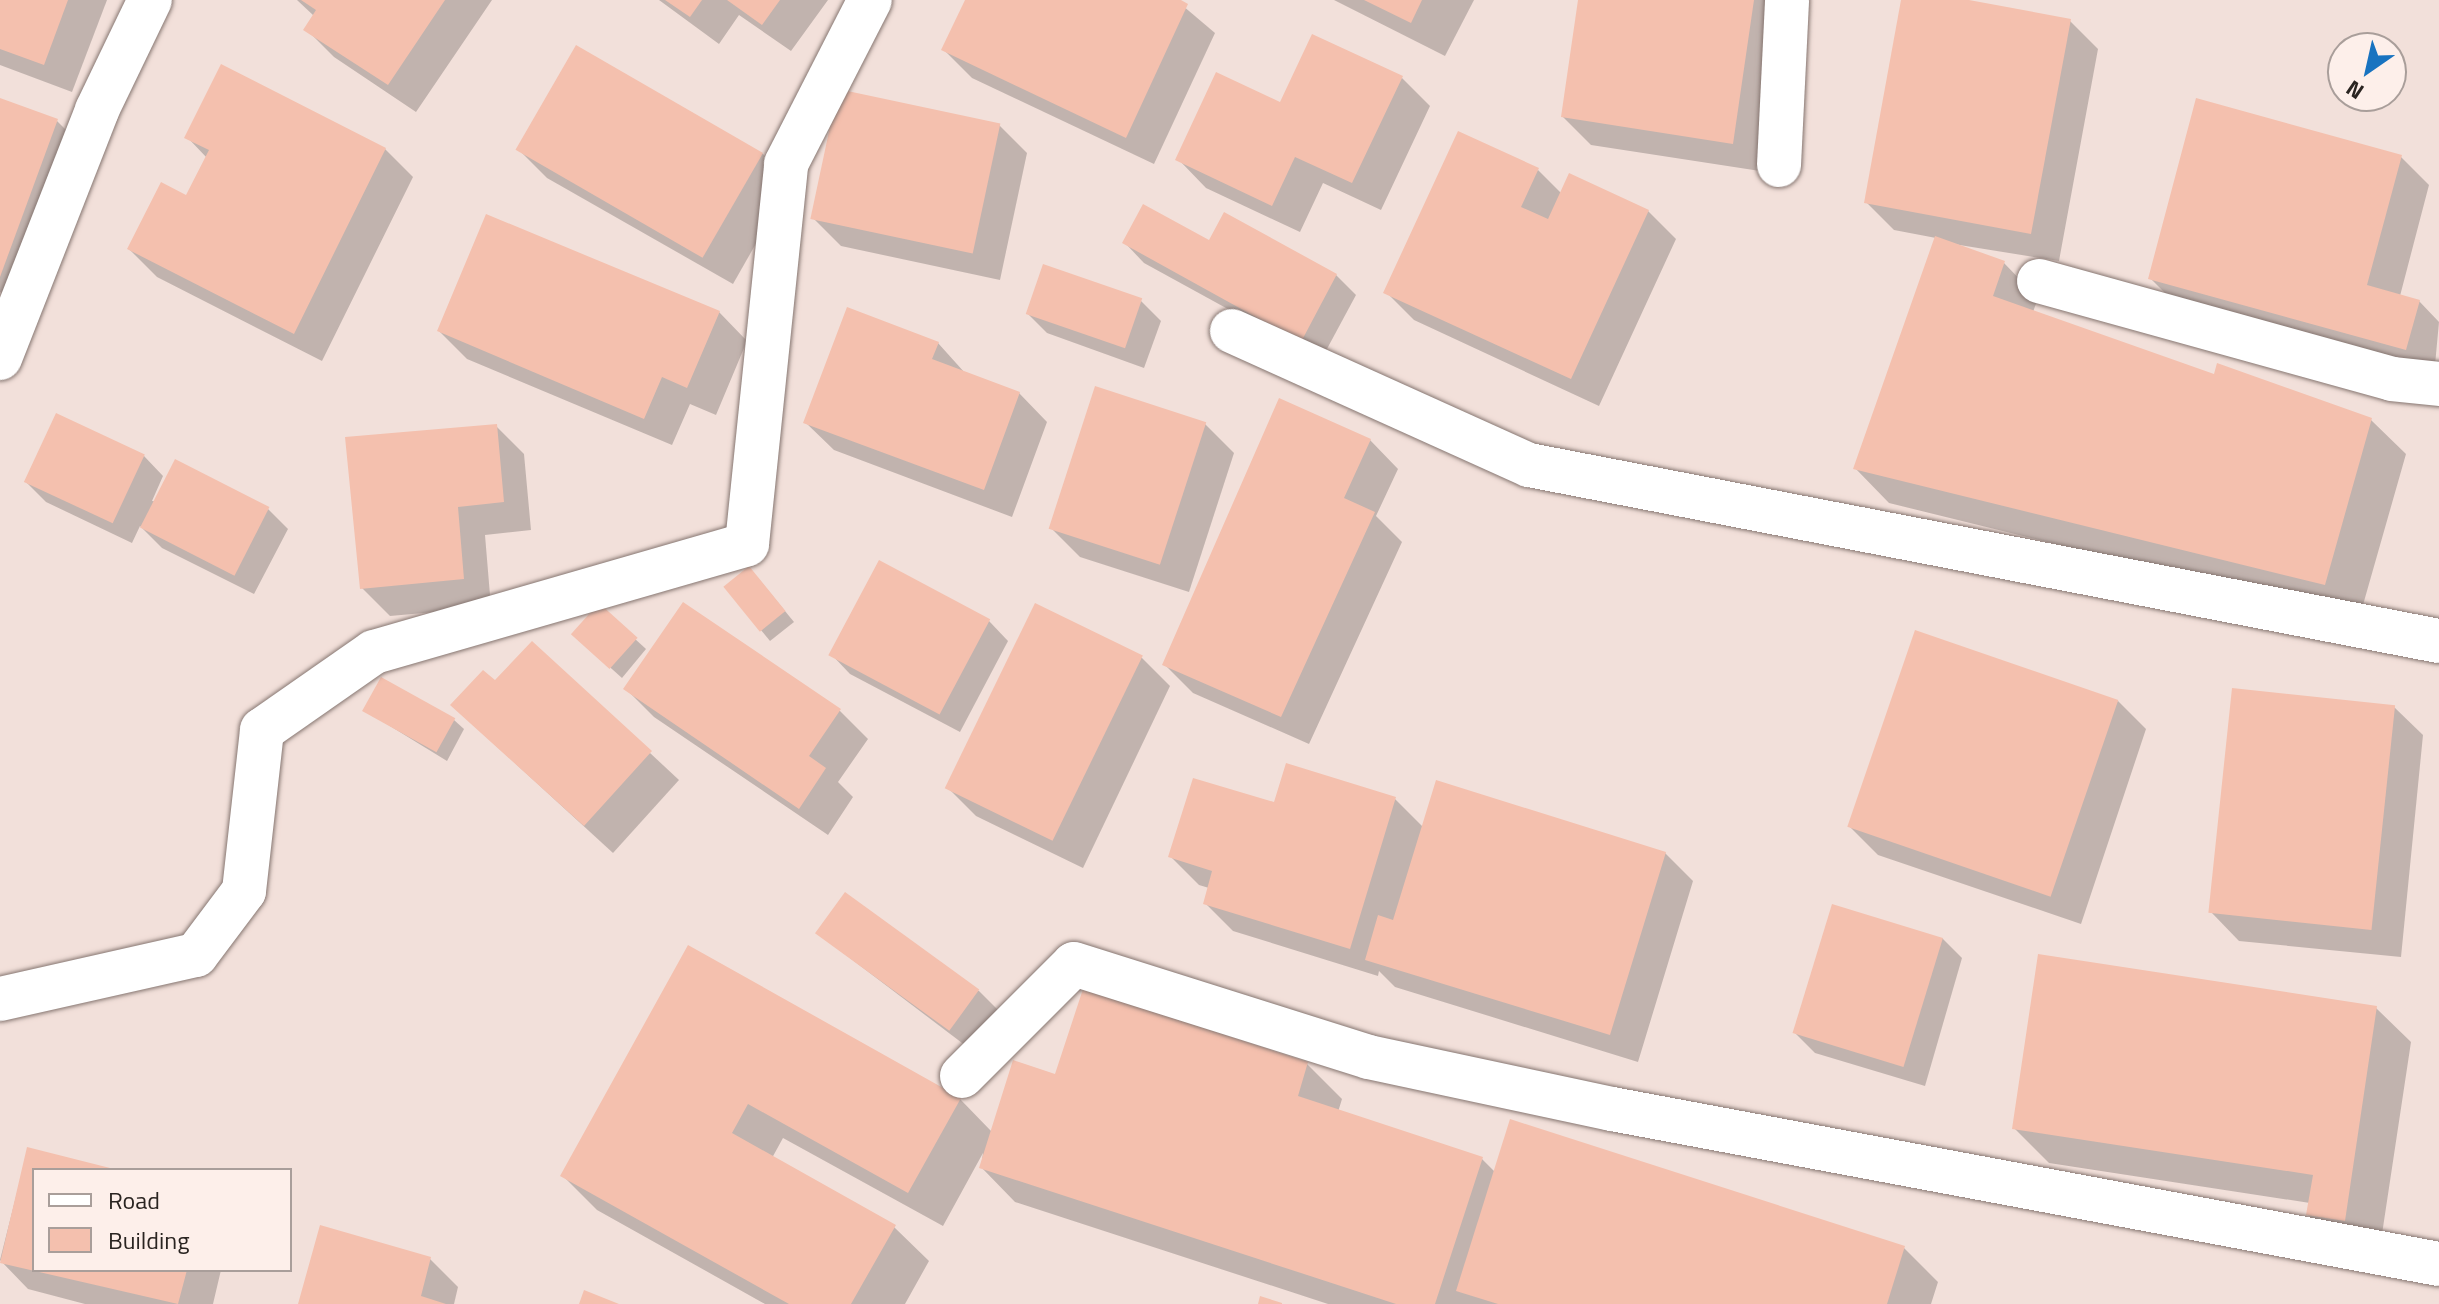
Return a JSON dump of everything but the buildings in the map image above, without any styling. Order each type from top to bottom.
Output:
[{"type":"street","points":[[0,358],[8,314],[97,110],[150,0]]},
{"type":"street","points":[[0,999],[196,955],[244,891],[262,730],[374,652],[747,544],[786,164],[870,0]]},
{"type":"street","points":[[1779,165],[1787,0]]},
{"type":"street","points":[[2039,281],[2392,379],[2439,384]]},
{"type":"street","points":[[1232,331],[1529,465],[2439,641]]},
{"type":"street","points":[[962,1076],[1074,964],[1369,1057],[1612,1109],[2439,1264]]}]
